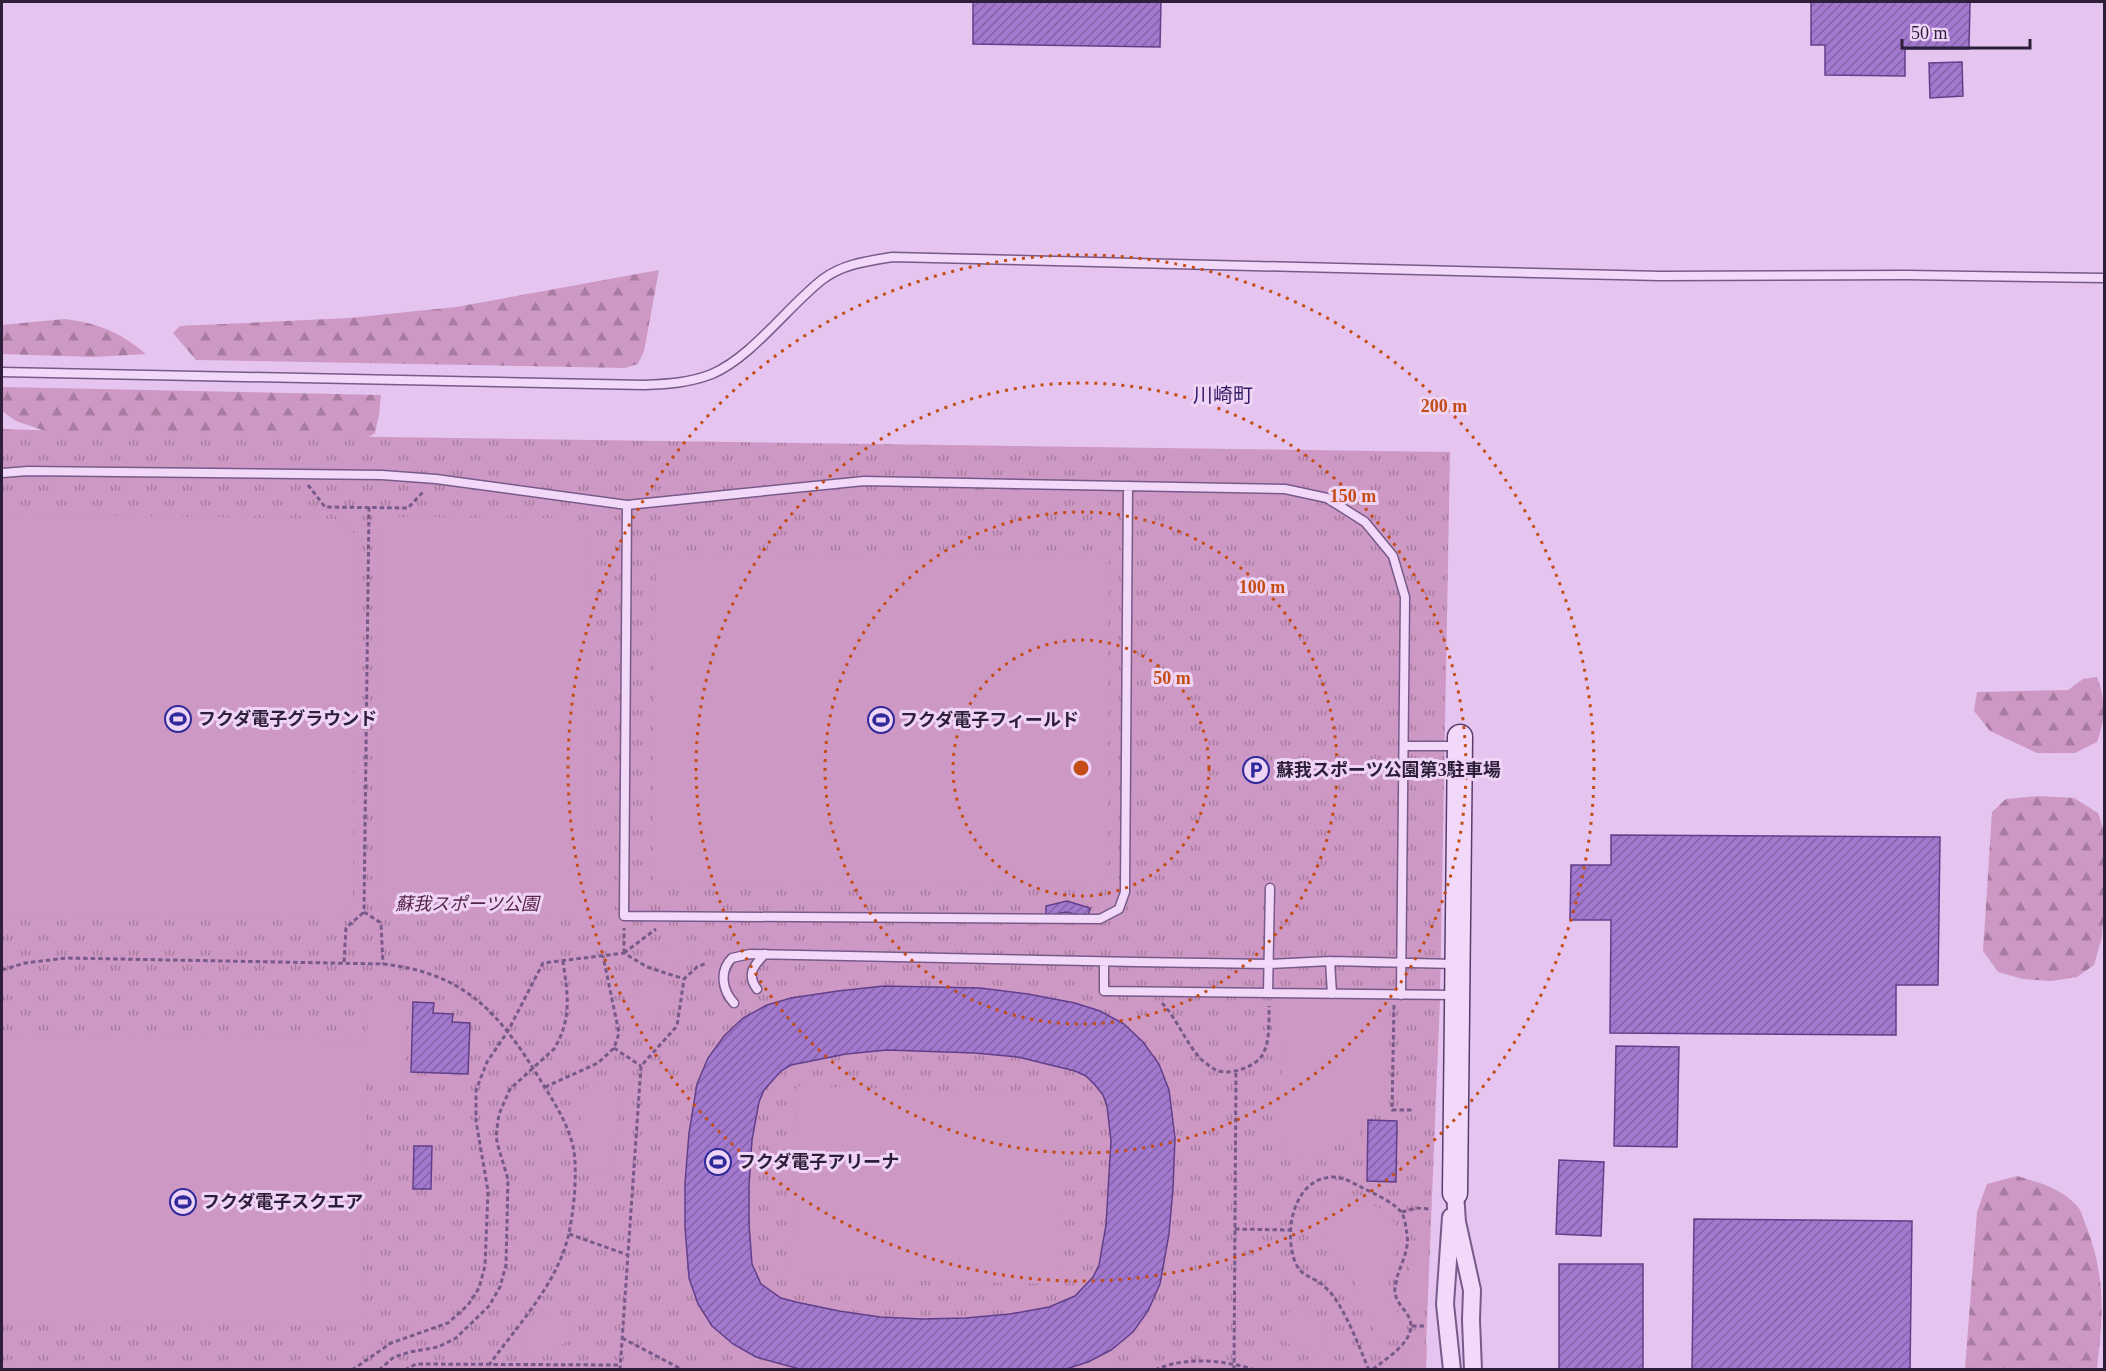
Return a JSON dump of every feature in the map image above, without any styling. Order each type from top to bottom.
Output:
[{"type":"street","points":[[1460,742],[1455,1192],[1457,1222],[1472,1290],[1470,1320],[1473,1370]]},
{"type":"street","points":[[1452,1370],[1445,1291],[1450,1220],[1455,1192]]},
{"type":"street","points":[[1445,1291],[1448,1286],[1457,1282],[1466,1284],[1472,1290]]},
{"type":"lane","points":[[2,372],[644,385],[681,383],[713,373],[740,356],[825,278],[856,263],[892,256],[1626,275],[2104,278]]},
{"type":"lane","points":[[2,473],[28,471],[298,473],[436,479],[627,505],[864,481],[1286,489],[1327,498],[1365,522],[1393,556],[1405,597],[1401,963],[1398,995]]},
{"type":"lane","points":[[627,505],[624,916],[1100,919],[1119,909],[1125,892],[1128,486]]},
{"type":"lane","points":[[1404,746],[1460,742]]},
{"type":"lane","points":[[1268,993],[1270,888]]},
{"type":"lane","points":[[757,989],[751,977],[752,970],[765,954]]},
{"type":"lane","points":[[734,1003],[728,996],[723,976],[732,958],[741,955],[1104,962],[1269,964],[1330,961],[1458,964]]},
{"type":"lane","points":[[1330,961],[1332,994]]},
{"type":"lane","points":[[1104,962],[1104,991],[1457,995]]},
{"type":"path","points":[[298,473],[325,507],[408,508],[436,479]]},
{"type":"path","points":[[344,962],[346,928],[364,912],[369,507]]},
{"type":"path","points":[[364,912],[381,923],[383,964]]},
{"type":"path","points":[[624,916],[624,953]]},
{"type":"path","points":[[352,1370],[391,1343],[448,1323],[468,1305],[479,1288],[485,1266],[488,1191],[476,1121],[475,1097],[478,1082],[487,1062],[508,1031],[543,963],[624,953],[673,916]]},
{"type":"path","points":[[624,953],[647,967],[684,979]]},
{"type":"path","points":[[545,1087],[598,1063],[614,1048],[619,1033],[603,956]]},
{"type":"path","points":[[2,970],[25,963],[66,958],[383,964],[414,969],[456,986],[493,1014],[508,1031],[533,1068],[568,1129],[573,1149],[574,1186],[569,1233],[557,1269],[489,1365]]},
{"type":"path","points":[[379,1370],[394,1357],[438,1347],[456,1338],[489,1306],[500,1287],[506,1265],[508,1179],[498,1146],[497,1125],[501,1108],[510,1089],[554,1049],[566,1021],[568,1000],[563,962]]},
{"type":"path","points":[[405,1370],[416,1364],[620,1367],[642,1065],[677,1026],[684,979],[697,967],[707,963]]},
{"type":"path","points":[[1150,992],[1170,1011],[1202,1060],[1219,1071],[1236,1071],[1263,1056],[1269,1027],[1268,993]]},
{"type":"path","points":[[1398,995],[1392,1110],[1414,1110]]},
{"type":"path","points":[[614,1048],[642,1065]]},
{"type":"path","points":[[1234,1370],[1236,1071]]},
{"type":"path","points":[[1330,1177],[1341,1178],[1375,1194],[1402,1212],[1407,1248],[1395,1286],[1395,1295],[1409,1316],[1412,1326],[1411,1334],[1371,1370],[1336,1300],[1321,1284],[1304,1275],[1297,1266],[1292,1250],[1290,1230],[1292,1215],[1299,1196],[1314,1182],[1330,1177]]},
{"type":"path","points":[[1402,1212],[1416,1208],[1429,1209]]},
{"type":"path","points":[[1235,1229],[1290,1230]]},
{"type":"path","points":[[569,1233],[628,1255]]},
{"type":"path","points":[[1412,1326],[1424,1326]]},
{"type":"path","points":[[622,1338],[683,1370]]},
{"type":"path","points":[[1155,1370],[1163,1366],[1191,1361],[1234,1363],[1255,1370]]},
{"type":"green space","points":[[659,270],[644,351],[638,364],[625,368],[196,360],[173,333],[180,326],[349,318],[456,307]]},
{"type":"green space","points":[[65,319],[88,323],[108,330],[146,354],[94,357],[2,354],[2,325]]},
{"type":"green space","points":[[2,387],[381,395],[375,433],[364,440],[48,432],[16,421],[2,411]]},
{"type":"green space","name":"蘇我スポーツ公園","points":[[2,429],[162,434],[1450,452],[1440,1000],[1425,1369],[2,1370]]},
{"type":"green space","name":"フクダ電子グラウンド","points":[[2,514],[338,519],[355,535],[353,902],[338,918],[2,916]]},
{"type":"green space","name":"フクダ電子グラウンド","points":[[395,517],[571,518],[589,536],[591,905],[580,916],[397,919],[377,900],[379,533]]},
{"type":"green space","name":"フクダ電子フィールド","points":[[656,556],[1109,560],[1106,884],[653,881]]},
{"type":"green space","points":[[2097,677],[2104,709],[2100,733],[2097,742],[2075,753],[2037,753],[1990,731],[1974,711],[1977,692],[2068,690],[2083,679]]},
{"type":"green space","points":[[2039,796],[2074,798],[2098,813],[2104,831],[2102,937],[2094,965],[2077,977],[2051,981],[2023,979],[1998,972],[1983,951],[1992,812],[2006,799]]},
{"type":"green space","points":[[706,944],[705,952],[693,956],[676,970],[663,972],[654,965],[653,951]]},
{"type":"green space","points":[[663,981],[673,985],[675,989],[672,1006],[651,1028],[643,1029],[634,1022],[629,1006],[637,992],[653,983]]},
{"type":"green space","points":[[1279,994],[1390,995],[1387,1112],[1375,1112],[1375,1118],[1361,1118],[1360,1142],[1337,1144],[1319,1155],[1305,1157],[1288,1149],[1279,1138],[1277,1115],[1283,1067]]},
{"type":"green space","name":"フクダ電子スクエア","points":[[368,1009],[407,1009],[404,1084],[366,1083],[361,1327],[2,1320],[2,1034],[367,1041]]},
{"type":"green space","points":[[605,1085],[618,1092],[620,1110],[609,1167],[605,1172],[599,1174],[589,1168],[589,1134],[572,1103],[577,1094],[585,1088]]},
{"type":"green space","points":[[796,1086],[1064,1094],[1059,1284],[791,1277]]},
{"type":"green space","points":[[2017,1176],[2065,1195],[2082,1214],[2093,1247],[2100,1281],[2101,1332],[2097,1369],[1965,1369],[1977,1212],[1987,1184]]},
{"type":"green space","points":[[1342,1196],[1357,1198],[1376,1206],[1391,1219],[1397,1228],[1397,1246],[1387,1276],[1387,1288],[1404,1326],[1401,1335],[1397,1338],[1387,1340],[1374,1330],[1355,1281],[1317,1231],[1316,1212],[1320,1205],[1326,1200]]},
{"type":"green space","points":[[1424,1220],[1429,1227],[1426,1301],[1421,1311],[1416,1312],[1408,1307],[1404,1292],[1416,1247],[1414,1224]]},
{"type":"green space","points":[[1300,1309],[1315,1319],[1324,1334],[1327,1346],[1319,1353],[1296,1348],[1284,1341],[1277,1333],[1278,1321],[1291,1311]]},
{"type":"green space","points":[[551,1312],[563,1315],[572,1322],[576,1328],[574,1337],[541,1358],[532,1358],[525,1344],[527,1330],[537,1318]]},
{"type":"green space","points":[[1419,1339],[1427,1345],[1426,1369],[1405,1369],[1406,1351]]},
{"type":"building","points":[[973,2],[1161,2],[1160,47],[973,44]]},
{"type":"building","points":[[1811,2],[1970,2],[1969,49],[1905,49],[1905,76],[1825,75],[1825,45],[1811,45]]},
{"type":"building","points":[[1962,62],[1963,96],[1930,98],[1929,63]]},
{"type":"building","points":[[1611,835],[1940,837],[1938,985],[1896,985],[1896,1035],[1610,1033],[1611,920],[1570,920],[1571,865],[1611,865]]},
{"type":"building","points":[[1067,901],[1090,908],[1088,917],[1066,912],[1046,916],[1046,906]]},
{"type":"building","name":"フクダ電子アリーナ","points":[[884,986],[980,988],[1028,994],[1075,1003],[1100,1011],[1124,1024],[1143,1042],[1159,1064],[1169,1090],[1175,1138],[1169,1234],[1160,1284],[1148,1311],[1133,1332],[1111,1350],[1088,1362],[1063,1370],[803,1370],[756,1357],[733,1344],[712,1326],[698,1304],[689,1278],[685,1227],[685,1183],[689,1133],[697,1084],[708,1058],[724,1036],[743,1018],[767,1005],[791,998]],"holes":[[[887,1050],[1018,1057],[1075,1071],[1086,1076],[1103,1095],[1107,1106],[1111,1141],[1106,1225],[1099,1265],[1093,1277],[1075,1296],[1049,1307],[1010,1314],[922,1319],[880,1317],[796,1302],[781,1298],[761,1284],[752,1264],[749,1224],[752,1140],[759,1102],[764,1090],[781,1071],[791,1065],[846,1054]]]},
{"type":"building","points":[[413,1002],[434,1003],[433,1013],[453,1014],[452,1022],[470,1023],[468,1074],[411,1072]]},
{"type":"building","points":[[1616,1046],[1679,1047],[1677,1147],[1614,1146]]},
{"type":"building","points":[[1368,1120],[1397,1121],[1396,1182],[1367,1181]]},
{"type":"building","points":[[414,1146],[432,1146],[431,1189],[413,1189]]},
{"type":"building","points":[[1559,1160],[1604,1162],[1601,1236],[1556,1234]]},
{"type":"building","points":[[1694,1219],[1912,1221],[1910,1370],[1692,1370]]},
{"type":"building","points":[[1559,1264],[1643,1264],[1643,1370],[1559,1370]]},
{"type":"place","name":"フクダ電子グラウンド","points":[[178,719]]},
{"type":"place","name":"フクダ電子フィールド","points":[[881,720]]},
{"type":"place","name":"蘇我スポーツ公園第3駐車場","points":[[1256,770]]},
{"type":"place","name":"フクダ電子アリーナ","points":[[718,1162]]},
{"type":"place","name":"フクダ電子スクエア","points":[[183,1202]]},
{"type":"district","name":"川崎町","points":[[1223,395]]}]
